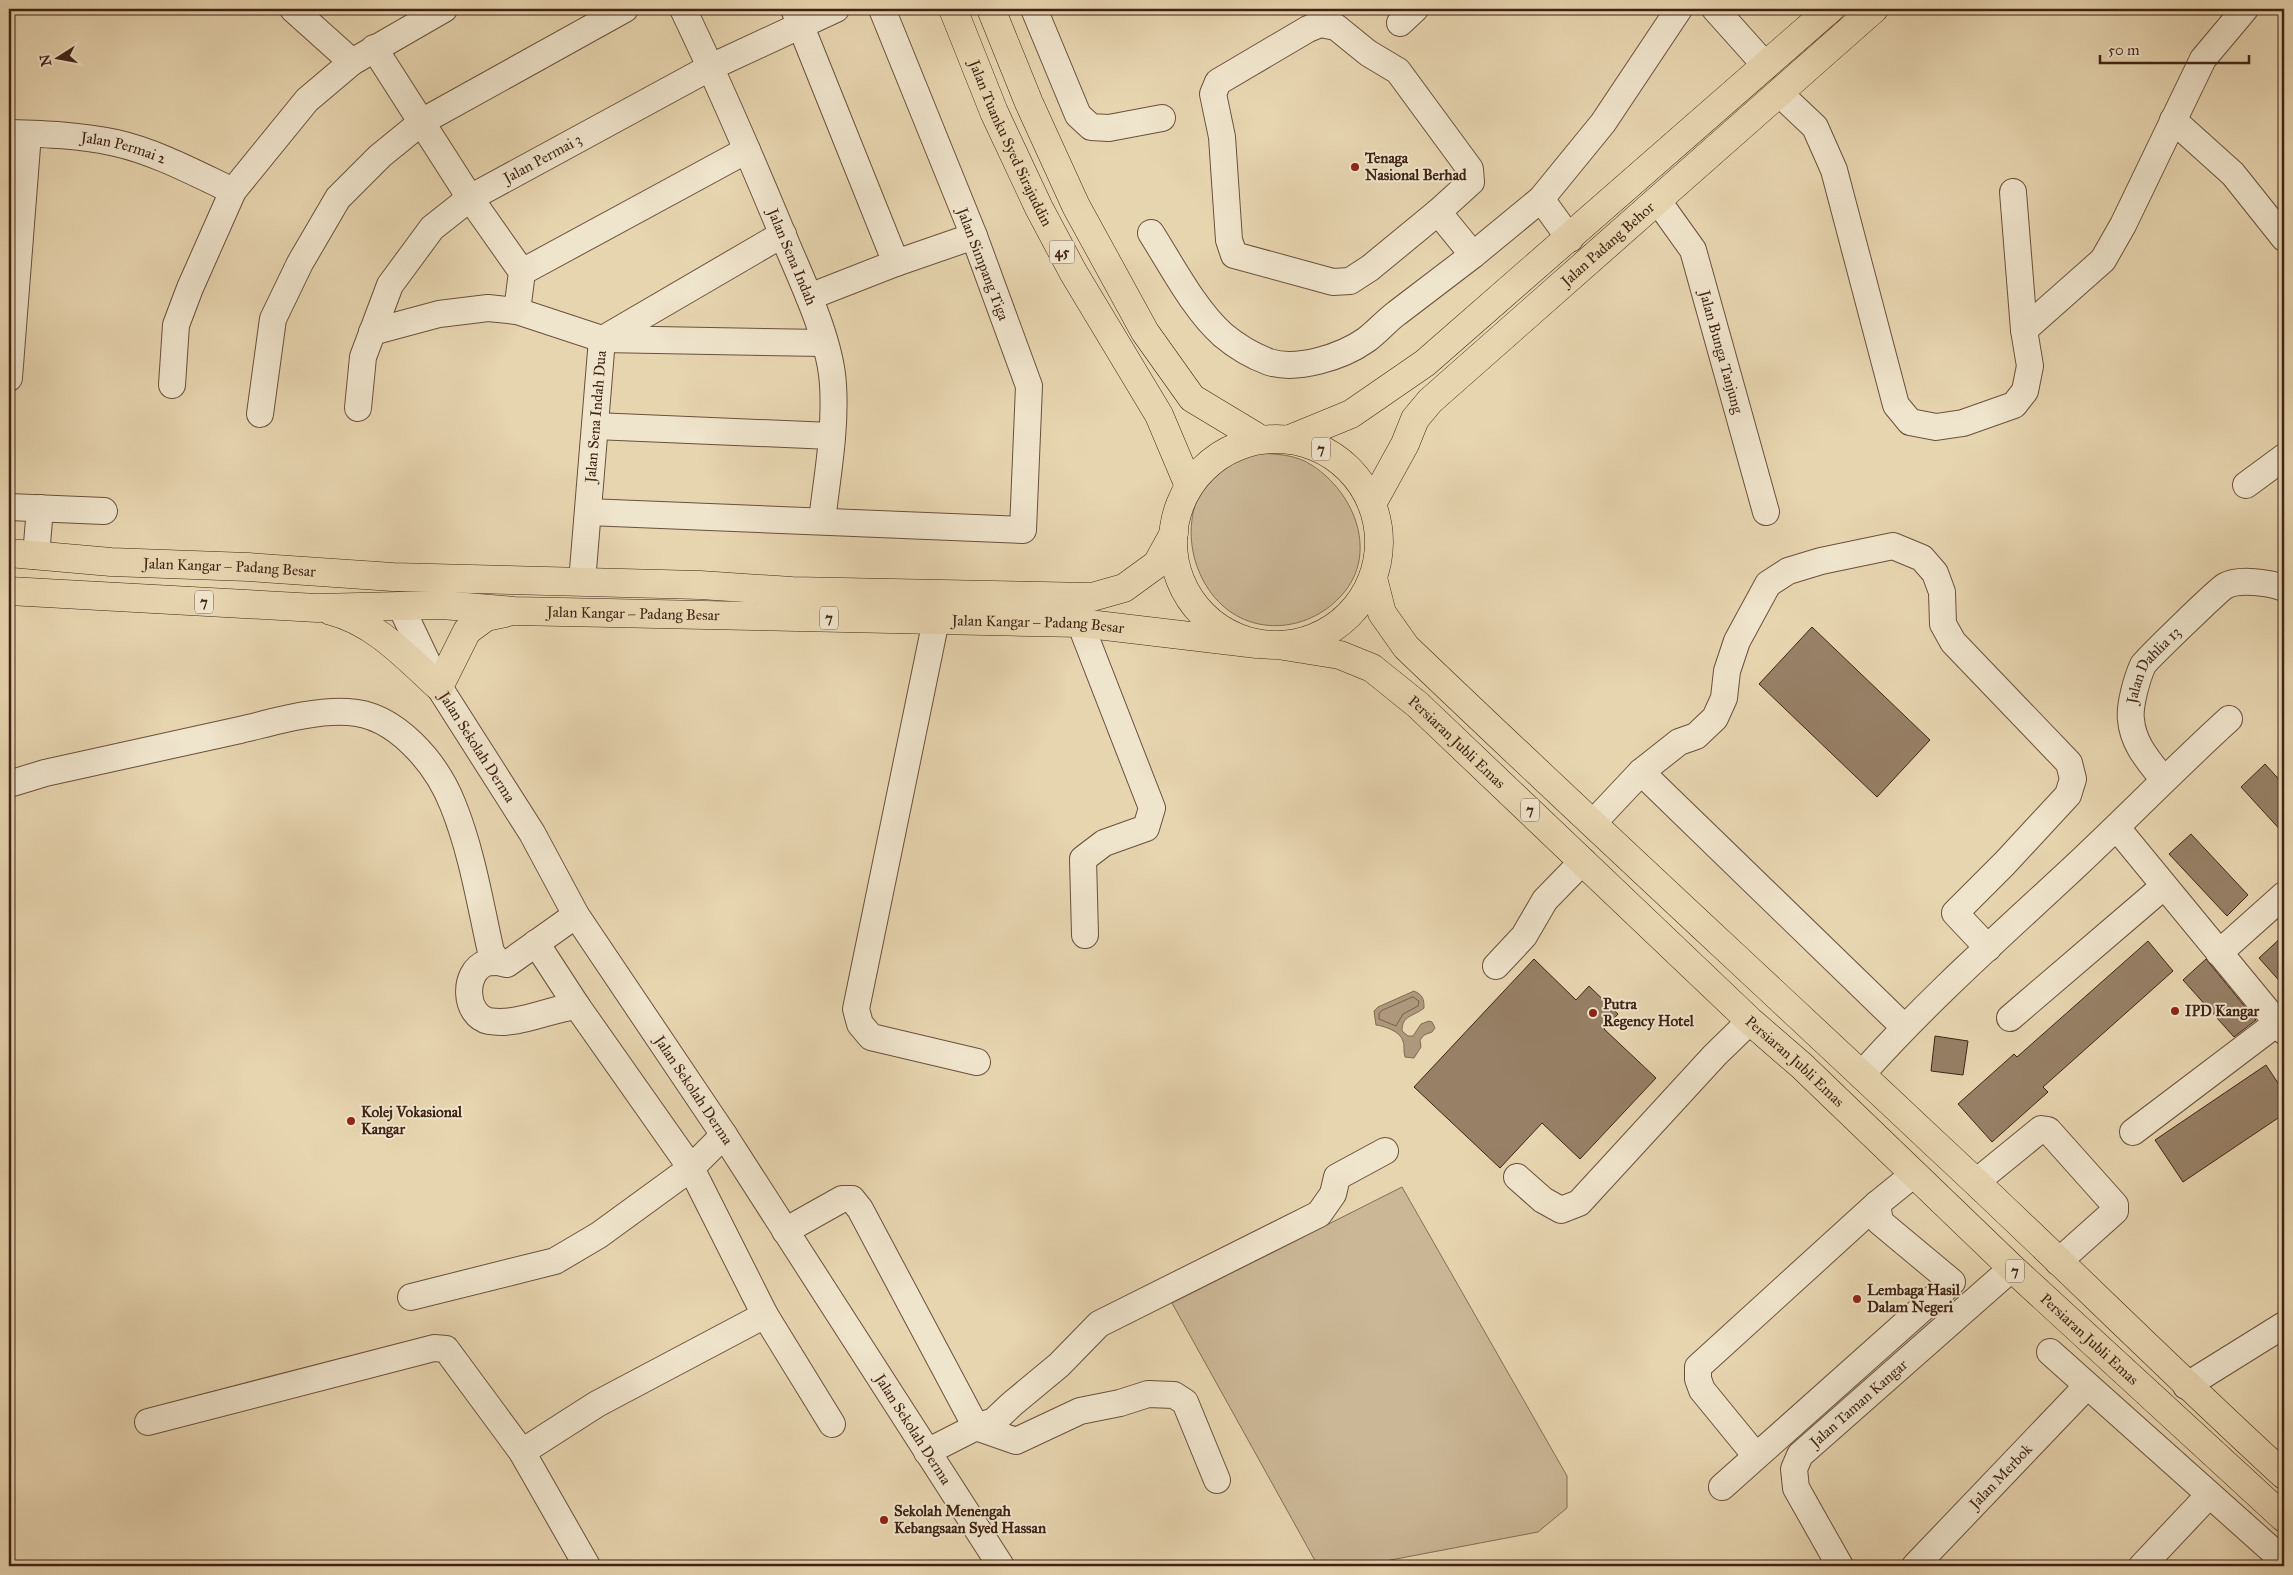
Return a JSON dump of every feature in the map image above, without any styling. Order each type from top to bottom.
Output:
[{"type":"main road","name":"Jalan Tuanku Syed Sirajuddin","points":[[953,9],[994,112],[1039,208],[1073,272],[1159,415],[1189,486]]},
{"type":"main road","name":"45","points":[[991,9],[1029,103],[1076,206],[1145,332],[1192,398],[1260,439]]},
{"type":"main road","name":"Jalan Padang Behor","points":[[1290,440],[1351,414],[1426,363],[1570,239],[1830,9]]},
{"type":"main road","name":"Jalan Padang Behor","points":[[1372,504],[1405,444],[1414,419],[1430,401],[1874,9]]},
{"type":"main road","name":"7","points":[[1260,439],[1308,443],[1325,450],[1340,461],[1353,473],[1372,504],[1379,533],[1379,548],[1373,578],[1353,612],[1322,636],[1303,643],[1284,646],[1256,644],[1231,636],[1208,620],[1190,600],[1178,575],[1173,549],[1176,516],[1189,486],[1203,468],[1220,455],[1239,445],[1260,439]]},
{"type":"main road","name":"Jalan Kangar – Padang Besar","points":[[9,553],[111,562],[350,574],[700,585],[792,591],[1092,597],[1124,588],[1157,564],[1174,533]]},
{"type":"main road","points":[[350,574],[382,590],[400,605],[407,595],[451,577]]},
{"type":"main road","name":"7","points":[[1373,578],[1382,613],[1406,647],[1976,1182],[2186,1386],[2284,1475]]},
{"type":"main road","name":"Jalan Kangar – Padang Besar","points":[[9,593],[317,608],[442,605],[514,611],[1080,623],[1256,644]]},
{"type":"main road","points":[[317,608],[347,615],[362,623],[395,648],[439,687],[467,631],[486,617],[514,611]]},
{"type":"main road","name":"Persiaran Jubli Emas","points":[[1284,646],[1340,655],[1372,668],[1418,705],[1750,1021],[1802,1066],[2012,1268],[2284,1518]]},
{"type":"main road","points":[[1750,1021],[1774,993]]},
{"type":"street","points":[[293,9],[352,62]]},
{"type":"street","points":[[172,385],[176,325],[232,191],[307,100],[352,62],[444,9]]},
{"type":"street","points":[[260,414],[273,320],[300,263],[338,198],[380,156],[423,121],[625,9]]},
{"type":"street","name":"Jalan Sena Indah","points":[[683,9],[711,67],[783,234],[809,297],[824,343],[834,384],[832,436],[822,521]]},
{"type":"street","name":"Jalan Permai 3","points":[[358,408],[363,357],[390,285],[432,228],[470,198],[711,67],[797,17],[836,9]]},
{"type":"street","name":"Jalan Simpang Tiga","points":[[822,521],[1023,530],[1029,386],[974,236],[882,9]]},
{"type":"street","points":[[1034,9],[1078,115],[1091,127],[1109,128],[1162,118]]},
{"type":"street","points":[[1150,233],[1202,312],[1222,334],[1242,349],[1269,362],[1288,364],[1315,362],[1344,352],[1366,340],[1388,320],[1473,255],[1541,199],[1603,123],[1680,9]]},
{"type":"street","points":[[1715,9],[1766,66]]},
{"type":"street","points":[[2024,330],[2103,260],[2123,225],[2203,59],[2245,9]]},
{"type":"street","points":[[797,17],[896,263]]},
{"type":"street","points":[[1320,24],[1336,27],[1368,53],[1398,71],[1470,169],[1471,182],[1438,212],[1370,268],[1350,281],[1333,282],[1234,254],[1229,240],[1222,137],[1212,94],[1218,82],[1308,29],[1320,24]]},
{"type":"street","points":[[374,48],[423,121],[470,198],[522,272],[517,311]]},
{"type":"street","points":[[1779,93],[1815,127],[1834,170],[1896,405],[1910,422],[1936,427],[1963,423],[2014,405],[2025,391],[2030,366],[2024,330],[2013,192]]},
{"type":"street","points":[[2173,120],[2233,174],[2284,238]]},
{"type":"street","points":[[9,378],[18,134]]},
{"type":"street","name":"Jalan Permai 2","points":[[18,134],[72,135],[118,143],[172,162],[232,191]]},
{"type":"street","points":[[522,272],[747,150]]},
{"type":"street","points":[[1541,199],[1570,239]]},
{"type":"street","name":"Jalan Bunga Tanjung","points":[[1658,201],[1693,250],[1766,512]]},
{"type":"street","points":[[1438,212],[1473,255]]},
{"type":"street","name":"Jalan Sena Indah Dua","points":[[582,582],[602,339],[783,234]]},
{"type":"street","points":[[809,297],[896,263],[974,236]]},
{"type":"street","points":[[372,332],[439,314],[488,308],[517,311],[602,339],[824,343]]},
{"type":"street","points":[[595,426],[832,436]]},
{"type":"street","points":[[2246,485],[2284,458]]},
{"type":"street","points":[[9,507],[104,511]]},
{"type":"street","points":[[36,556],[40,508]]},
{"type":"street","points":[[588,512],[822,521]]},
{"type":"street","points":[[1593,823],[1641,772],[1679,742],[1696,736],[1715,718],[1724,698],[1727,671],[1737,641],[1768,584],[1788,571],[1813,563],[1893,546],[1922,558],[1934,573],[1942,592],[1943,624],[1953,642],[2069,763],[2073,778],[2068,795],[2005,863],[1955,913],[1988,948]]},
{"type":"street","name":"Jalan Dahlia 13","points":[[2163,779],[2139,748],[2131,720],[2136,682],[2144,663],[2225,585],[2246,582],[2271,583],[2284,588]]},
{"type":"street","name":"Jalan Sekolah Derma","points":[[400,605],[439,687],[532,833],[576,916],[724,1135],[1001,1566]]},
{"type":"street","points":[[936,620],[856,1009],[860,1024],[871,1037],[976,1062]]},
{"type":"street","points":[[1080,623],[1152,808],[1146,828],[1104,843],[1083,859],[1085,935]]},
{"type":"street","points":[[9,784],[45,773],[287,720],[349,712],[371,717],[392,727],[414,746],[436,774],[453,804],[466,844],[491,952],[498,962]]},
{"type":"street","points":[[1861,1075],[1904,1027],[2117,828],[2163,779],[2229,719]]},
{"type":"street","points":[[1641,772],[1904,1027]]},
{"type":"street","points":[[2117,828],[2281,1027],[2133,1132]]},
{"type":"street","points":[[1496,966],[1524,936],[1545,900],[1583,861]]},
{"type":"street","points":[[2010,1018],[2163,886]]},
{"type":"street","points":[[2219,953],[2284,895]]},
{"type":"street","points":[[576,916],[507,964],[498,962],[484,964],[470,978],[469,997],[476,1014],[487,1021],[501,1022],[559,1008],[577,1006]]},
{"type":"street","points":[[536,943],[577,1006],[691,1168],[765,1315],[832,1424]]},
{"type":"street","points":[[1517,1176],[1543,1200],[1561,1210],[1579,1203],[1683,1090],[1750,1021]]},
{"type":"street","points":[[1976,1182],[2041,1129],[2048,1130],[2115,1205],[2115,1211],[2058,1262]]},
{"type":"street","points":[[411,1297],[555,1261],[599,1235],[691,1168],[724,1135]]},
{"type":"street","points":[[927,1452],[976,1427],[994,1421],[1059,1365],[1099,1324],[1319,1214],[1333,1194],[1337,1177],[1385,1151]]},
{"type":"street","points":[[1756,1456],[1702,1390],[1698,1379],[1698,1367],[1877,1204],[1914,1174]]},
{"type":"street","points":[[785,1231],[842,1199],[852,1199],[860,1209],[976,1427],[1016,1441],[1080,1411],[1120,1403],[1148,1394],[1174,1395],[1185,1402],[1217,1480]]},
{"type":"street","points":[[1722,1487],[1952,1282],[1880,1222],[1877,1204]]},
{"type":"street","name":"Jalan Taman Kangar","points":[[1840,1566],[1796,1488],[1794,1469],[1800,1455],[2012,1268]]},
{"type":"street","points":[[522,1452],[597,1404],[765,1315]]},
{"type":"street","points":[[2186,1386],[2284,1325]]},
{"type":"street","points":[[148,1422],[434,1348],[446,1350],[453,1356],[522,1452],[587,1566]]},
{"type":"street","points":[[2050,1352],[2086,1387],[2284,1560]]},
{"type":"street","name":"Jalan Merbok","points":[[1915,1566],[2086,1387]]},
{"type":"street","points":[[2142,1566],[2209,1495]]},
{"type":"shaded area","points":[[1255,453],[1285,455],[1300,459],[1327,477],[1349,506],[1356,522],[1360,540],[1360,557],[1355,574],[1346,590],[1334,603],[1319,614],[1287,625],[1253,622],[1237,616],[1222,605],[1209,590],[1199,572],[1193,552],[1191,532],[1193,512],[1200,493],[1211,476],[1227,463]]},
{"type":"shaded area","points":[[1402,1187],[1567,1476],[1567,1508],[1538,1532],[1359,1566],[1318,1566],[1172,1303]]},
{"type":"water","points":[[1414,991],[1422,998],[1424,1008],[1406,1019],[1402,1026],[1402,1031],[1408,1036],[1413,1036],[1421,1024],[1429,1021],[1432,1022],[1435,1028],[1420,1040],[1421,1047],[1414,1058],[1405,1057],[1404,1043],[1399,1034],[1376,1025],[1374,1011],[1378,1007]]},
{"type":"building","points":[[1812,627],[1930,740],[1877,797],[1759,684]]},
{"type":"building","points":[[2265,764],[2284,785],[2284,834],[2241,787]]},
{"type":"building","points":[[2191,834],[2248,895],[2227,916],[2169,854]]},
{"type":"building","points":[[2284,935],[2284,986],[2259,958]]},
{"type":"building","points":[[2148,941],[2173,971],[2043,1087],[2048,1092],[1992,1142],[1958,1104],[2014,1054],[2017,1057]]},
{"type":"building","points":[[1534,959],[1576,1000],[1589,986],[1618,1014],[1604,1029],[1656,1078],[1580,1159],[1542,1123],[1500,1168],[1414,1087]]},
{"type":"building","points":[[2206,959],[2256,1020],[2234,1037],[2183,980]]},
{"type":"building","points":[[1935,1036],[1968,1041],[1963,1075],[1931,1071]]},
{"type":"building","points":[[2266,1065],[2284,1092],[2284,1114],[2183,1182],[2155,1140]]},
{"type":"place","name":"Tenaga Nasional Berhad","points":[[1355,167]]},
{"type":"place","name":"IPD Kangar","points":[[2175,1011]]},
{"type":"place","name":"Putra Regency Hotel","points":[[1593,1013]]},
{"type":"place","name":"Kolej Vokasional Kangar","points":[[351,1121]]},
{"type":"place","name":"Lembaga Hasil Dalam Negeri","points":[[1857,1299]]},
{"type":"place","name":"Sekolah Menengah Kebangsaan Syed Hassan","points":[[884,1520]]}]
